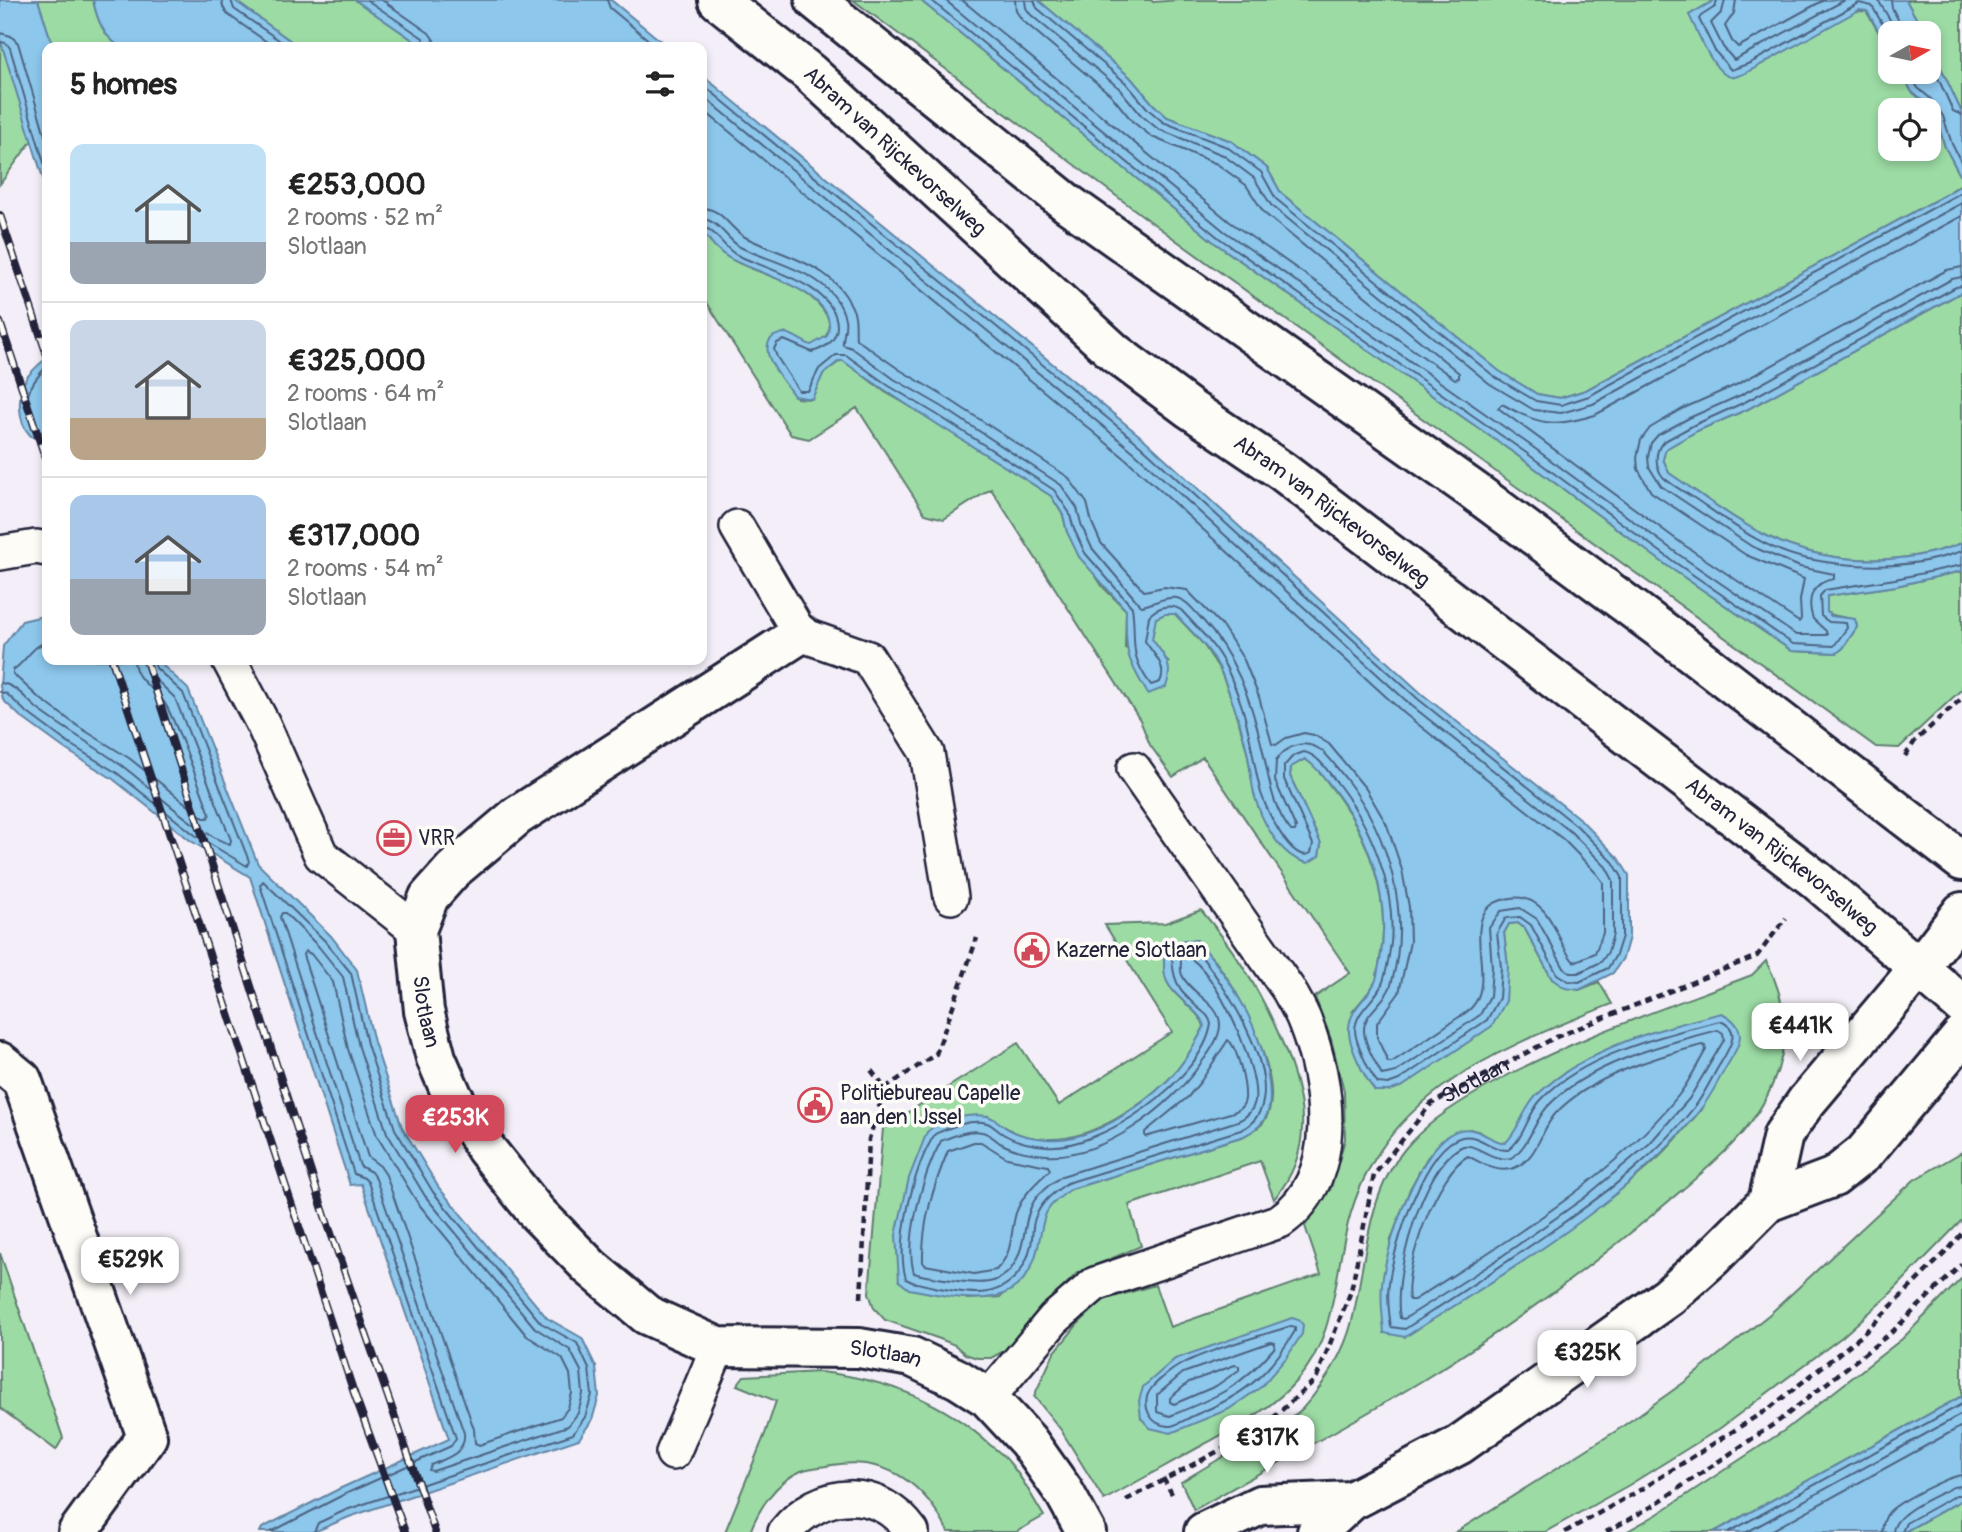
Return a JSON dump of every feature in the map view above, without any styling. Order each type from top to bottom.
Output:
[{"type":"street","name":"Abram van Rijckevorselweg","points":[[718,0],[810,74],[1115,353],[1282,471],[1815,879],[1962,1005]]},
{"type":"street","points":[[815,0],[1067,203],[1474,491],[1683,646],[1962,860]]},
{"type":"street","name":"Slotlaan","points":[[800,634],[517,816],[453,870],[429,897],[416,930],[424,1011],[436,1058],[453,1097],[486,1149],[537,1213],[590,1267],[647,1315],[718,1347],[859,1348],[912,1357],[958,1378],[988,1398],[1028,1441],[1064,1492],[1084,1529]]},
{"type":"street","points":[[1768,1202],[1783,1135],[1806,1102],[1919,968],[1962,912]]},
{"type":"street","points":[[1317,1532],[1351,1502],[1458,1445],[1668,1297],[1768,1202],[1834,1177],[1864,1153],[1962,1036]]},
{"type":"street","points":[[0,1062],[22,1080],[147,1437],[78,1532]]},
{"type":"street","points":[[1203,1532],[1260,1505],[1351,1502]]},
{"type":"lane","points":[[737,527],[800,634],[868,657],[927,753],[951,897]]},
{"type":"lane","points":[[0,553],[42,548]]},
{"type":"lane","points":[[232,665],[263,724],[321,855],[416,930]]},
{"type":"lane","points":[[988,1398],[1054,1319],[1095,1284],[1280,1220],[1291,1213],[1300,1202],[1320,1164],[1325,1121],[1322,1089],[1305,1022],[1288,989],[1134,769]]},
{"type":"lane","points":[[673,1453],[718,1347]]},
{"type":"lane","points":[[785,1532],[806,1510],[834,1499],[863,1498],[885,1505],[902,1518],[912,1532]]},
{"type":"path","name":"Slotlaan","points":[[1084,1529],[1163,1478],[1262,1428],[1316,1379],[1351,1291],[1374,1175],[1431,1104],[1554,1038],[1756,956],[1815,879]]},
{"type":"path","points":[[859,1348],[869,1139],[885,1088],[936,1054],[979,930]]},
{"type":"path","points":[[870,1069],[885,1088]]},
{"type":"path","points":[[1565,1532],[1642,1489],[1770,1407],[1861,1336],[1962,1233]]},
{"type":"path","points":[[1606,1532],[1651,1507],[1780,1420],[1892,1332],[1962,1264]]},
{"type":"green space","points":[[38,0],[93,0],[102,27],[114,42],[51,42]]},
{"type":"green space","points":[[234,0],[355,0],[416,42],[292,42]]},
{"type":"green space","points":[[853,0],[920,0],[1215,243],[1521,458],[1669,567],[1792,651],[1837,653],[1857,627],[1852,620],[1827,612],[1827,596],[1896,586],[1962,571],[1962,689],[1899,748],[1876,747],[1162,230]]},
{"type":"green space","points":[[1038,0],[1715,0],[1689,15],[1866,11],[1878,31],[1878,84],[1908,84],[1920,98],[1878,98],[1878,161],[1941,161],[1941,134],[1961,177],[1961,184],[1586,390],[1560,398],[1537,394],[1499,371],[1281,193],[1267,168],[1231,141],[1167,117],[1130,77]]},
{"type":"green space","points":[[1906,0],[1962,0],[1962,113],[1941,68],[1941,21],[1917,21]]},
{"type":"green space","points":[[0,26],[38,132],[0,184]]},
{"type":"green space","points":[[707,237],[728,257],[799,289],[820,306],[828,318],[828,332],[811,346],[787,333],[797,398],[811,399],[823,374],[840,361],[844,361],[885,392],[1051,496],[1063,515],[1067,532],[1103,587],[1126,610],[1125,648],[1168,662],[1152,639],[1155,618],[1164,614],[1175,614],[1203,644],[1220,670],[1234,705],[1247,751],[1255,795],[1266,823],[1319,856],[1321,844],[1290,776],[1291,767],[1305,759],[1319,772],[1356,825],[1374,868],[1380,891],[1383,936],[1376,981],[1353,1011],[1508,967],[1504,933],[1509,924],[1518,923],[1525,929],[1552,979],[1579,990],[1599,982],[1612,1004],[1525,1040],[1483,1061],[1445,1085],[1411,1113],[1382,1147],[1360,1188],[1345,1236],[1325,1330],[1309,1365],[1287,1391],[1252,1417],[1104,1500],[1061,1430],[1034,1396],[1054,1353],[1077,1325],[1103,1300],[1155,1285],[1170,1327],[1321,1274],[1305,1226],[1331,1188],[1345,1139],[1344,1091],[1331,1039],[1315,997],[1350,973],[1203,757],[1173,777],[1150,745],[1140,720],[991,489],[944,519],[925,514],[857,408],[809,439],[791,435],[707,303]]},
{"type":"green space","points":[[1962,292],[1962,543],[1937,551],[1885,559],[1833,557],[1807,551],[1747,526],[1669,473],[1663,459],[1665,449],[1697,431],[1748,409]]},
{"type":"green space","points":[[1201,910],[1235,955],[1272,1020],[1288,1058],[1300,1099],[1301,1140],[1288,1180],[1274,1199],[1260,1161],[1129,1205],[1141,1246],[1077,1273],[1022,1329],[1006,1350],[991,1358],[977,1358],[965,1354],[955,1345],[885,1320],[874,1308],[869,1293],[883,1128],[1018,1043],[1059,1105],[1172,1032],[1105,925],[1165,923]],"holes":[[[1192,940],[1213,959],[1226,976],[1259,1041],[1271,1088],[1270,1108],[1262,1124],[1244,1136],[1071,1189],[1054,1200],[1048,1209],[1001,1297],[967,1299],[988,1116],[1027,1136],[1043,1139],[1064,1138],[1115,1120],[1160,1088],[1185,1059],[1204,1027],[1198,1016],[1169,986],[1164,971],[1165,945]]]},
{"type":"green space","points":[[1766,961],[1778,991],[1784,1021],[1779,1067],[1754,1118],[1714,1162],[1609,1250],[1485,1341],[1392,1399],[1194,1510],[1181,1482],[1295,1415],[1333,1367],[1352,1321],[1370,1227],[1384,1182],[1396,1161],[1419,1133],[1467,1098],[1520,1069],[1618,1026],[1752,975]],"holes":[[[1702,1109],[1659,1157],[1600,1206],[1537,1252],[1406,1336],[1390,1242],[1410,1189],[1427,1158],[1443,1141],[1470,1129],[1496,1142],[1505,1143],[1511,1139]]]},
{"type":"green space","points":[[1962,1152],[1962,1220],[1889,1295],[1842,1337],[1719,1429],[1629,1485],[1545,1532],[1456,1532],[1616,1431],[1686,1381],[1771,1313],[1914,1180]]},
{"type":"green space","points":[[0,1253],[63,1438],[56,1450],[0,1408]]},
{"type":"green space","points":[[1962,1278],[1962,1396],[1714,1532],[1626,1532],[1785,1430],[1902,1339]]},
{"type":"green space","points":[[820,1372],[889,1386],[952,1415],[1007,1459],[1044,1516],[1016,1532],[948,1532],[939,1515],[916,1487],[887,1470],[852,1463],[801,1471],[784,1482],[769,1497],[750,1532],[725,1532],[776,1401],[737,1385],[744,1376]]},
{"type":"green space","points":[[1962,1500],[1962,1532],[1904,1532]]},
{"type":"water","points":[[0,0],[38,0],[51,42],[42,42],[42,175],[0,39]]},
{"type":"water","points":[[93,0],[234,0],[292,42],[114,42],[102,27]]},
{"type":"water","points":[[355,0],[611,0],[662,42],[416,42]]},
{"type":"water","points":[[920,0],[1038,0],[1130,77],[1167,117],[1231,141],[1267,168],[1281,193],[1499,371],[1537,394],[1560,398],[1586,390],[1961,185],[1961,177],[1941,134],[1941,98],[1920,98],[1908,84],[1941,84],[1941,68],[1962,113],[1962,292],[1748,409],[1697,431],[1666,449],[1663,459],[1669,473],[1736,519],[1783,543],[1833,557],[1885,559],[1937,551],[1962,543],[1962,571],[1896,586],[1827,596],[1827,612],[1831,616],[1855,619],[1857,627],[1837,653],[1792,651],[1669,567],[1521,458],[1215,243]]},
{"type":"water","points":[[1715,0],[1906,0],[1917,21],[1878,21],[1878,30],[1867,11],[1859,10],[1746,73],[1732,77],[1725,75],[1713,61],[1689,15]]},
{"type":"water","points":[[707,79],[1145,440],[1422,694],[1581,820],[1618,858],[1629,875],[1629,937],[1623,958],[1613,973],[1579,990],[1565,988],[1552,979],[1525,929],[1518,923],[1509,924],[1504,933],[1508,967],[1506,1001],[1492,1026],[1403,1086],[1389,1091],[1375,1091],[1354,1051],[1349,1027],[1356,1008],[1376,980],[1383,938],[1380,891],[1366,846],[1356,825],[1345,805],[1322,775],[1305,759],[1291,767],[1290,776],[1321,844],[1319,856],[1308,863],[1298,860],[1280,846],[1267,826],[1257,804],[1239,721],[1222,674],[1213,657],[1175,614],[1156,618],[1152,639],[1164,656],[1169,673],[1166,687],[1148,694],[1128,654],[1126,610],[1079,557],[1067,532],[1063,515],[1051,496],[843,361],[839,361],[823,374],[812,399],[794,396],[773,366],[767,349],[769,342],[774,336],[785,333],[811,345],[827,336],[829,321],[823,308],[794,286],[741,264],[718,249],[707,237]]},
{"type":"water","points":[[42,362],[42,441],[32,436],[26,429],[20,407],[24,383]]},
{"type":"water","points":[[42,616],[42,665],[162,665],[188,689],[258,864],[331,936],[357,970],[374,1042],[402,1127],[439,1188],[547,1318],[582,1338],[596,1367],[599,1396],[592,1420],[579,1439],[349,1517],[314,1532],[260,1532],[262,1528],[339,1489],[449,1439],[361,1184],[350,1185],[250,877],[191,841],[113,779],[21,717],[3,700],[0,686],[3,646],[22,621]]},
{"type":"water","points":[[1197,940],[1210,956],[1234,989],[1253,1024],[1269,1083],[1269,1108],[1264,1121],[1244,1136],[1071,1189],[1049,1208],[1030,1270],[1018,1285],[1004,1294],[987,1298],[949,1296],[909,1289],[899,1281],[896,1235],[909,1178],[927,1132],[932,1128],[955,1118],[980,1115],[990,1117],[1014,1132],[1027,1136],[1062,1139],[1079,1136],[1128,1112],[1173,1074],[1204,1027],[1198,1016],[1169,986],[1165,975],[1165,945]]},
{"type":"water","points":[[1722,1013],[1737,1025],[1740,1032],[1738,1046],[1700,1110],[1671,1144],[1601,1206],[1523,1262],[1405,1337],[1384,1333],[1382,1285],[1397,1222],[1419,1173],[1431,1153],[1445,1138],[1466,1129],[1505,1143],[1537,1095],[1578,1064],[1648,1033]]},
{"type":"water","points":[[1292,1318],[1303,1325],[1302,1334],[1287,1357],[1261,1387],[1229,1409],[1171,1433],[1150,1428],[1141,1418],[1139,1401],[1143,1387],[1175,1359]]},
{"type":"water","points":[[1962,1396],[1962,1500],[1904,1532],[1714,1532]]},
{"type":"railway","points":[[0,215],[42,340]]},
{"type":"railway","points":[[0,322],[42,448]]},
{"type":"railway","points":[[114,665],[353,1390],[405,1532]]},
{"type":"railway","points":[[148,665],[325,1216],[435,1532]]},
{"type":"place","name":"VRR","points":[[394,838]]},
{"type":"place","name":"Kazerne Slotlaan","points":[[1032,950]]},
{"type":"place","name":"Politiebureau Capelle aan den IJssel","points":[[815,1105]]}]
